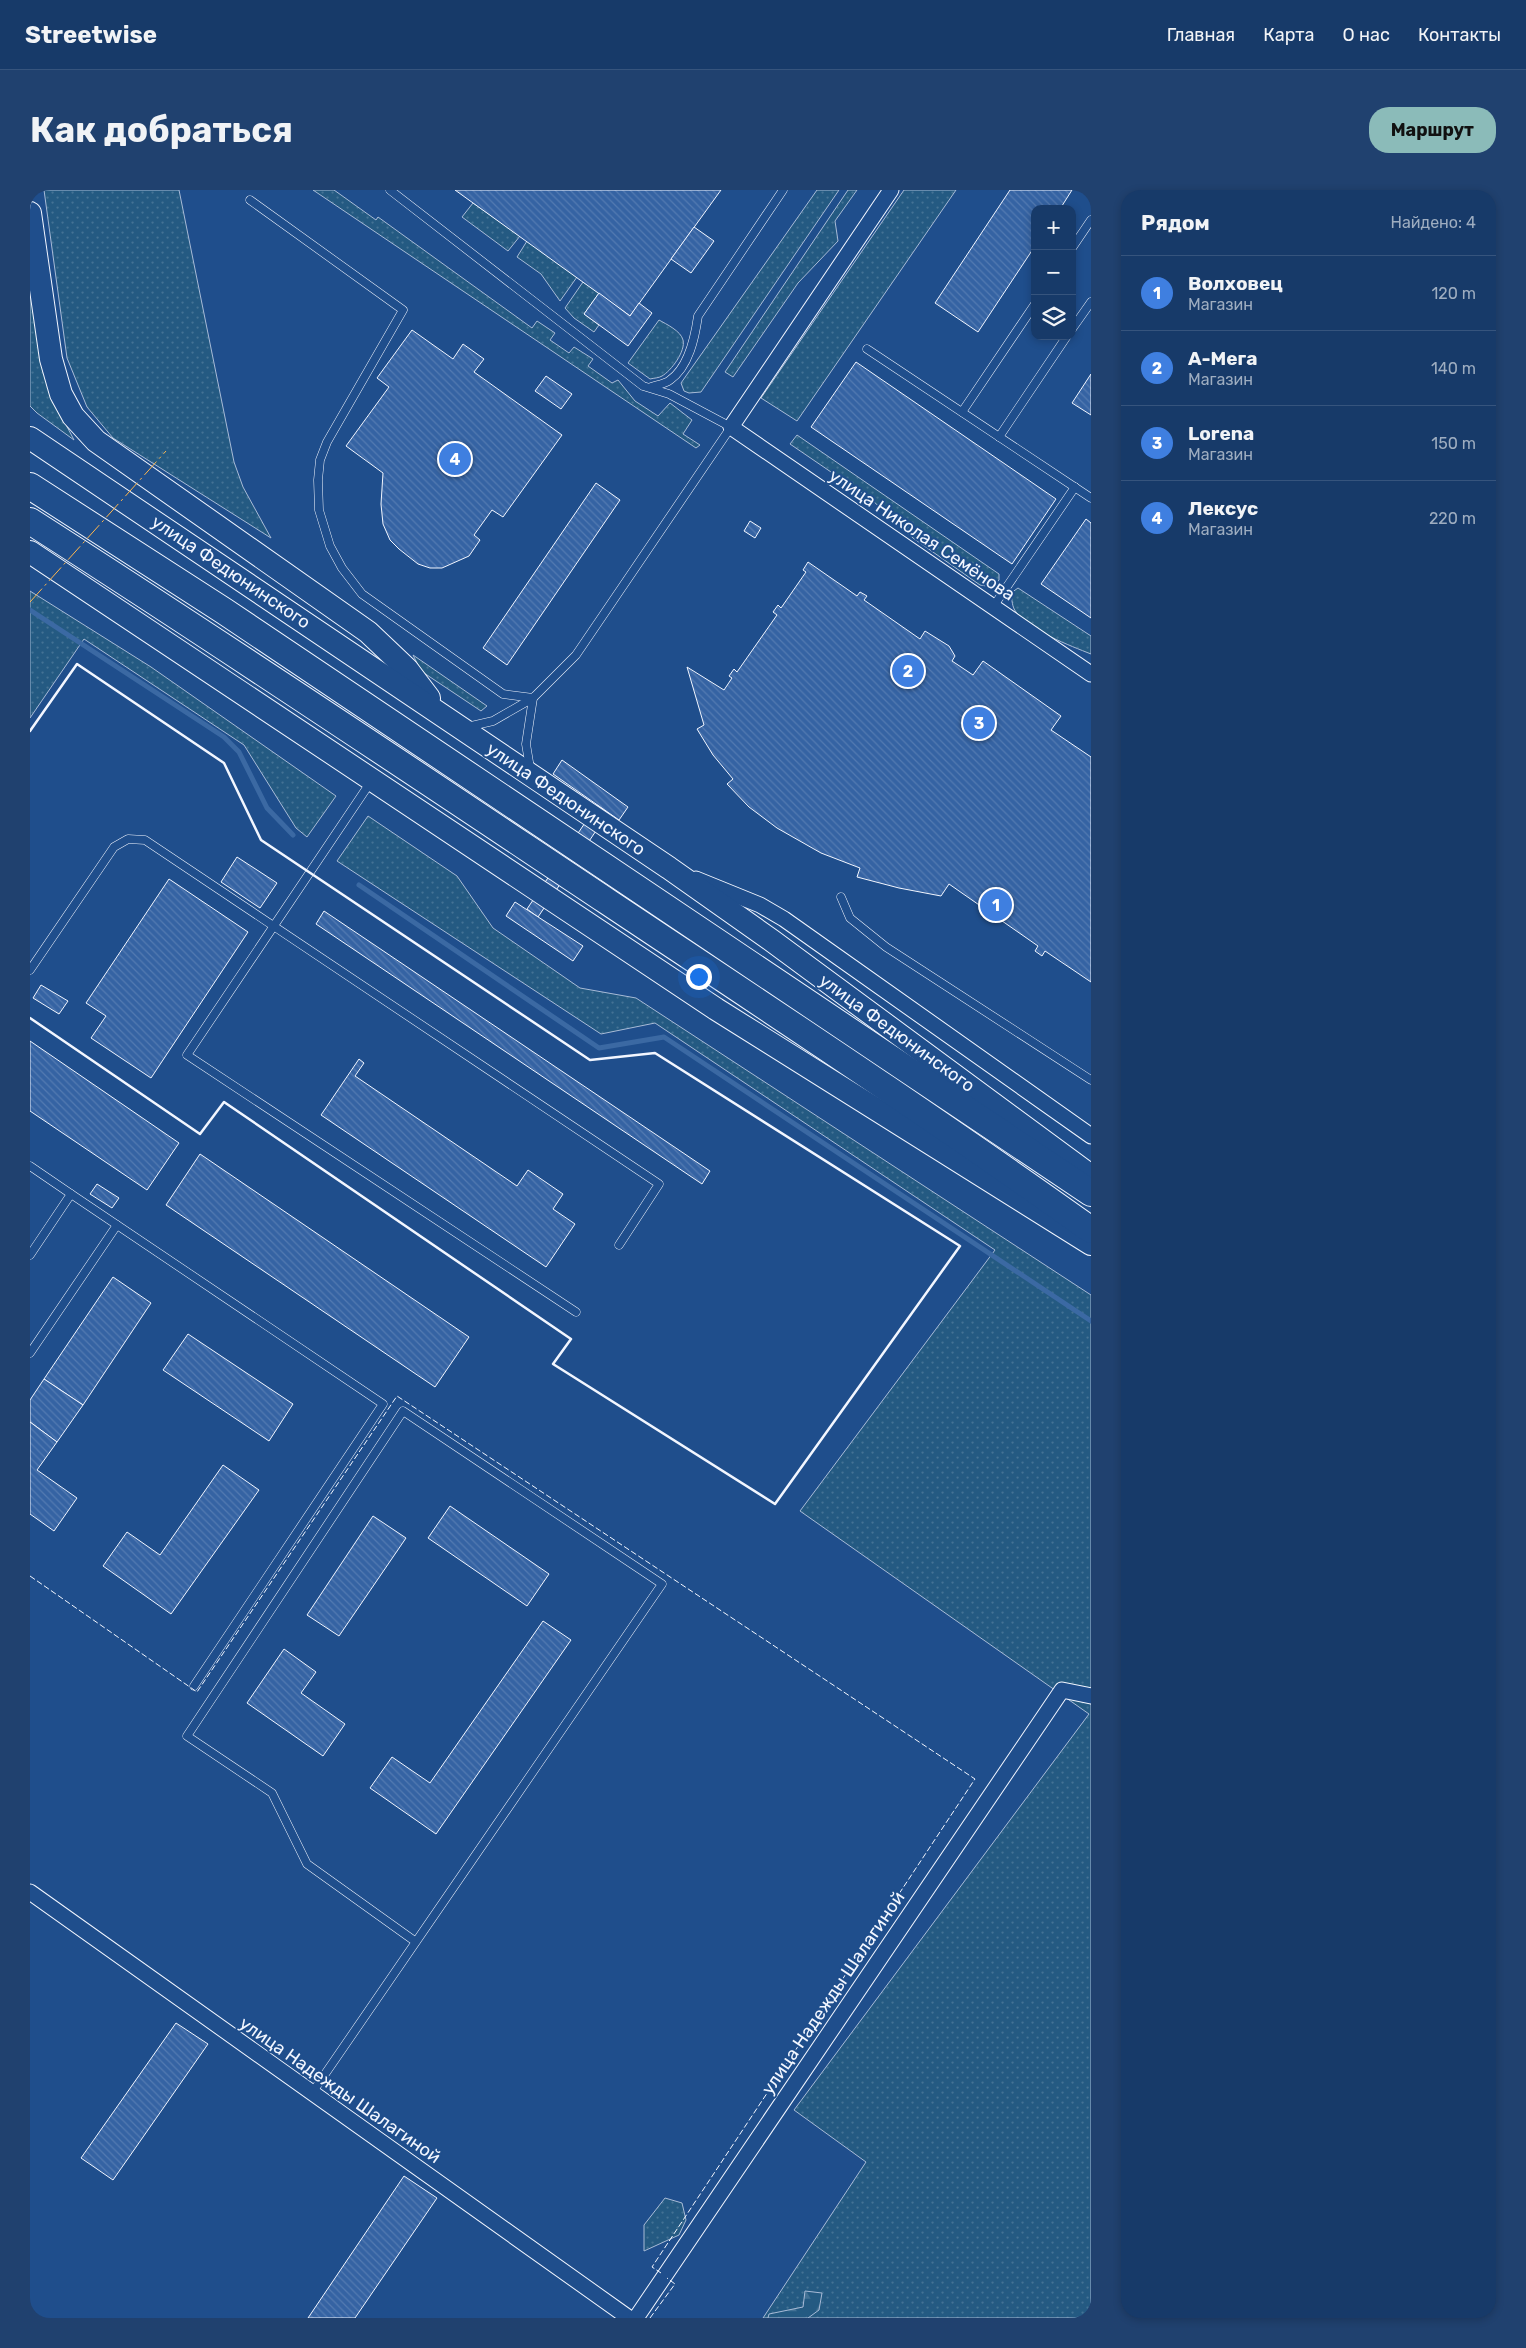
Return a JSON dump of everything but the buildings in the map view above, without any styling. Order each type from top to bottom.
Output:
[{"type":"highway","name":"улица Федюнинского","points":[[30,486],[224,611],[1091,1193]]},
{"type":"highway","points":[[30,521],[208,635],[994,1160],[1091,1230]]},
{"type":"main road","points":[[30,213],[51,359],[60,394],[73,416],[96,441],[368,632],[407,670],[442,715]]},
{"type":"main road","name":"улица Федюнинского","points":[[30,438],[463,728],[668,868],[771,940],[1091,1176]]},
{"type":"main road","points":[[30,552],[716,1009],[1091,1244]]},
{"type":"street","points":[[732,428],[891,190]]},
{"type":"street","name":"улица Николая Семёнова","points":[[732,428],[1091,674]]},
{"type":"street","points":[[668,868],[736,895],[784,919],[1091,1136]]},
{"type":"street","name":"улица Надежды Шалагиной","points":[[636,2318],[1062,1690],[1091,1696]]},
{"type":"street","name":"улица Надежды Шалагиной","points":[[30,1892],[629,2318]]},
{"type":"lane","points":[[390,190],[643,386],[651,387],[686,402],[732,428],[576,655],[533,698],[493,720],[463,728]]},
{"type":"lane","points":[[651,387],[670,381],[682,366],[695,340],[698,316],[782,190]]},
{"type":"lane","points":[[250,200],[403,310],[328,442],[320,460],[318,480],[319,510],[330,546],[342,568],[362,594],[503,694],[533,698]]},
{"type":"lane","points":[[1076,242],[1091,220]]},
{"type":"lane","points":[[1076,323],[1091,302]]},
{"type":"lane","points":[[962,412],[1031,310]]},
{"type":"lane","points":[[999,437],[1065,340]]},
{"type":"lane","points":[[867,349],[1091,498]]},
{"type":"lane","points":[[993,607],[1075,487]]},
{"type":"lane","points":[[530,775],[526,744],[533,698]]},
{"type":"lane","points":[[372,781],[187,1055],[576,1312]]},
{"type":"lane","points":[[30,970],[114,847],[128,839],[145,840],[659,1184],[619,1245]]},
{"type":"lane","points":[[841,897],[850,918],[886,947],[1091,1080]]},
{"type":"lane","points":[[30,1166],[383,1404],[194,1686]]},
{"type":"lane","points":[[30,1254],[71,1194]]},
{"type":"lane","points":[[30,1353],[117,1225]]},
{"type":"lane","points":[[312,2093],[416,1942],[662,1584],[403,1411],[187,1736],[272,1793],[307,1864],[416,1942]]},
{"type":"green space","points":[[44,190],[179,190],[234,462],[243,487],[271,538],[113,438],[87,407],[67,358]]},
{"type":"green space","points":[[313,190],[334,190],[376,220],[378,217],[532,328],[537,321],[555,333],[550,340],[569,353],[574,347],[593,359],[588,366],[612,383],[618,380],[635,401],[658,416],[670,403],[692,420],[683,434],[700,445],[696,448]]},
{"type":"green space","points":[[817,190],[839,190],[701,392],[689,393],[684,391],[681,383]]},
{"type":"green space","points":[[848,190],[857,190],[835,221],[838,241],[798,283],[733,377],[725,372]]},
{"type":"green space","points":[[904,190],[956,190],[797,421],[761,398]]},
{"type":"green space","points":[[473,203],[520,236],[508,251],[462,217]]},
{"type":"green space","points":[[527,241],[577,277],[560,301],[541,274],[517,257]]},
{"type":"green space","points":[[583,282],[599,293],[584,314],[599,325],[594,332],[574,318],[565,308]]},
{"type":"green space","points":[[30,289],[60,413],[74,440],[30,406]]},
{"type":"green space","points":[[659,320],[673,328],[682,337],[683,345],[680,355],[670,370],[661,377],[650,379],[628,363]]},
{"type":"green space","points":[[797,435],[999,574],[999,580],[993,587],[980,585],[913,538],[872,500],[790,444]]},
{"type":"green space","points":[[1018,588],[1091,636],[1091,654],[1050,637],[1022,619],[1013,606],[1011,593]]},
{"type":"green space","points":[[30,591],[151,667],[336,796],[307,837],[296,828],[244,745],[84,639],[30,718]]},
{"type":"green space","points":[[413,655],[487,706],[481,711],[421,671]]},
{"type":"green space","points":[[368,816],[457,876],[493,928],[580,988],[636,998],[1091,1295],[1091,2318],[763,2318],[866,2162],[794,2110],[1089,1714],[800,1511],[995,1250],[655,1023],[601,1034],[337,861]]},
{"type":"green space","points":[[665,2198],[682,2203],[686,2220],[679,2235],[644,2251],[644,2225]]},
{"type":"green space","points":[[805,2291],[822,2293],[819,2310],[808,2318],[768,2318],[769,2314],[803,2307]]},
{"type":"waterway","points":[[30,610],[224,737],[239,752],[267,808],[293,835]]},
{"type":"waterway","points":[[359,885],[599,1048],[664,1037],[1091,1321]]},
{"type":"fence","points":[[30,1576],[197,1692],[397,1396],[975,1779],[652,2267],[661,2273]]},
{"type":"fence","points":[[650,2318],[675,2284],[667,2278]]},
{"type":"wall","points":[[30,731],[77,664],[224,763],[261,840],[590,1060],[655,1053],[960,1246],[775,1504],[553,1364],[571,1339],[224,1102],[200,1134],[30,1018]]},
{"type":"power","points":[[30,602],[166,451]]},
{"type":"place","name":"Лексус","points":[[455,459]]},
{"type":"place","name":"А-Мега","points":[[908,671]]},
{"type":"place","name":"Lorena","points":[[979,723]]},
{"type":"place","name":"Волховец","points":[[996,905]]}]
